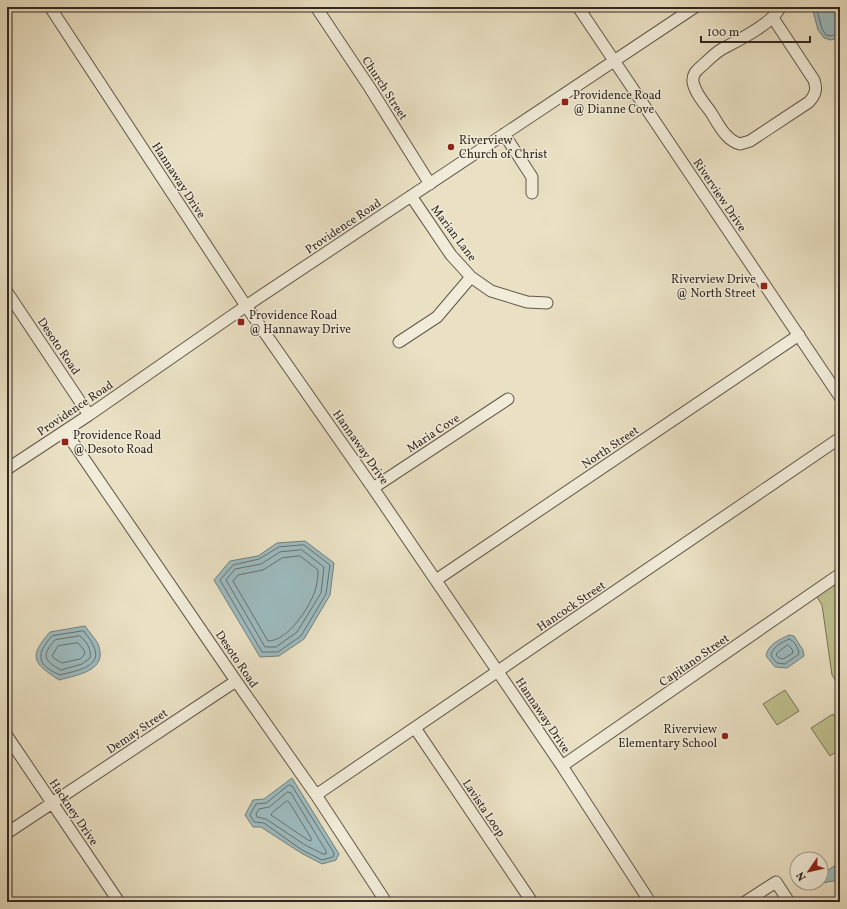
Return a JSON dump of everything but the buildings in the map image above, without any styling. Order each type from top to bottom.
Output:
[{"type":"street","name":"Hannaway Drive","points":[[50,7],[246,306],[436,580],[562,766],[650,902]]},
{"type":"street","name":"Church Street","points":[[316,7],[370,88],[430,184]]},
{"type":"street","name":"Riverview Drive","points":[[578,7],[840,397]]},
{"type":"street","name":"Providence Road","points":[[7,469],[89,415],[246,306],[695,7]]},
{"type":"street","points":[[773,18],[814,80],[816,92],[809,102],[750,141],[740,144],[728,138],[696,90],[693,80],[694,74],[697,69],[722,49],[732,45],[773,18],[780,7]]},
{"type":"street","points":[[504,134],[532,176],[532,193]]},
{"type":"street","name":"Marian Lane","points":[[411,196],[451,255],[471,277],[491,291],[527,302],[547,303]]},
{"type":"street","points":[[399,342],[437,317],[471,277]]},
{"type":"street","name":"Desoto Road","points":[[7,292],[89,415]]},
{"type":"street","name":"North Street","points":[[436,580],[799,335]]},
{"type":"street","name":"Maria Cove","points":[[373,488],[508,399]]},
{"type":"street","name":"Desoto Road","points":[[65,431],[316,795],[386,902]]},
{"type":"street","name":"Hancock Street","points":[[316,795],[840,438]]},
{"type":"street","name":"Capitano Street","points":[[562,766],[840,574]]},
{"type":"street","name":"Demay Street","points":[[7,833],[236,681]]},
{"type":"street","name":"Lavista Loop","points":[[415,728],[532,902]]},
{"type":"street","name":"Hackney Drive","points":[[7,736],[119,902]]},
{"type":"street","points":[[744,902],[776,882],[789,902]]},
{"type":"green space","points":[[840,577],[840,687],[832,675],[822,605],[815,594]]},
{"type":"green space","points":[[785,690],[799,711],[777,725],[763,704]]},
{"type":"green space","points":[[833,714],[840,724],[840,749],[830,756],[811,728]]},
{"type":"water","points":[[812,7],[840,7],[840,37],[831,40],[824,38],[818,30]]},
{"type":"water","points":[[305,541],[334,563],[330,595],[304,639],[279,656],[260,657],[214,580],[230,561],[258,556],[277,543]]},
{"type":"water","points":[[85,626],[98,644],[100,653],[99,660],[95,666],[82,674],[59,680],[39,664],[36,659],[38,648],[50,632]]},
{"type":"water","points":[[789,635],[794,636],[803,650],[804,656],[787,668],[775,667],[766,656],[767,652],[774,643]]},
{"type":"water","points":[[292,778],[339,854],[336,860],[322,864],[301,853],[261,827],[253,827],[245,815],[253,800],[264,799]]},
{"type":"water","points":[[840,862],[840,878],[835,881],[829,882],[829,870]]},
{"type":"place","name":"Providence Road @ Dianne Cove","points":[[565,102]]},
{"type":"place","name":"Riverview Church of Christ","points":[[451,147]]},
{"type":"place","name":"Riverview Drive @ North Street","points":[[764,286]]},
{"type":"place","name":"Providence Road @ Hannaway Drive","points":[[241,322]]},
{"type":"place","name":"Providence Road @ Desoto Road","points":[[65,442]]},
{"type":"place","name":"Riverview Elementary School","points":[[725,736]]}]
